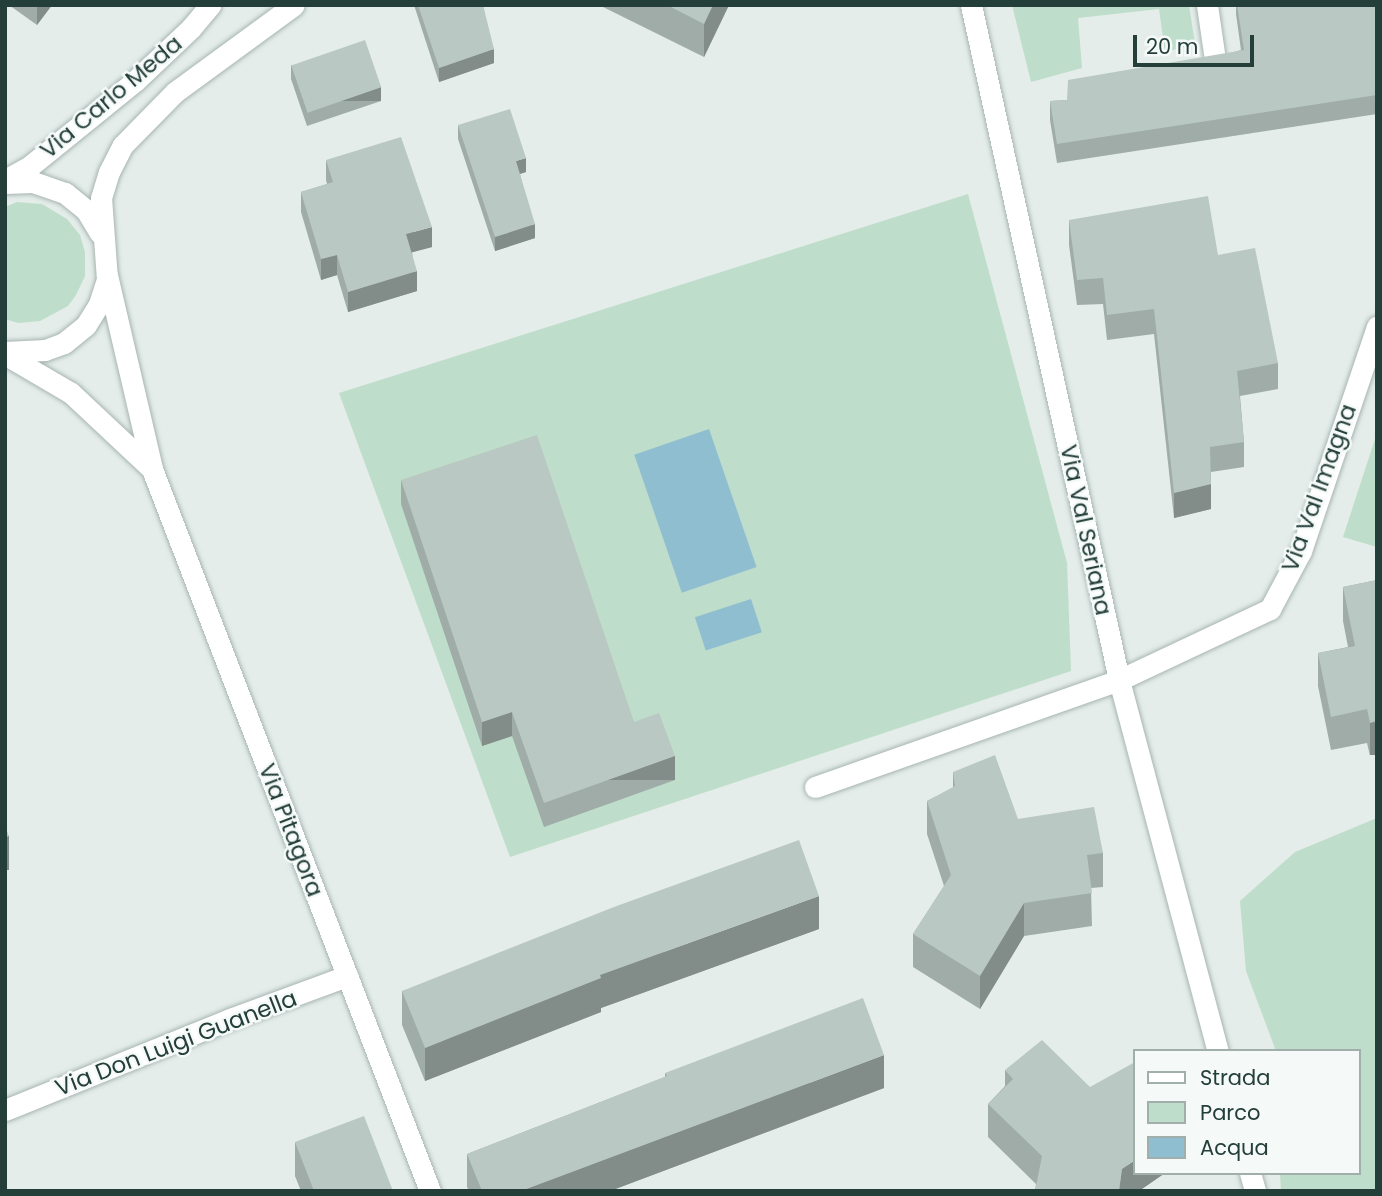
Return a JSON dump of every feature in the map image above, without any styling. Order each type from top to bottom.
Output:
[{"type":"street","name":"Via Carlo Meda","points":[[5,181],[30,166],[135,81],[191,28],[210,5]]},
{"type":"street","name":"Via Carlo Meda","points":[[5,353],[43,351],[74,336],[96,310],[107,275],[100,210],[104,186],[115,159],[134,131],[199,73],[294,5]]},
{"type":"street","name":"Via Val Seriana","points":[[971,5],[1119,680],[1217,1049]]},
{"type":"street","points":[[1207,5],[1214,53]]},
{"type":"street","name":"Via Carlo Meda","points":[[5,181],[33,182],[66,193],[91,216],[104,244]]},
{"type":"street","name":"Via Pitagora","points":[[107,275],[152,470],[430,1191]]},
{"type":"street","name":"Via Val Imagna","points":[[815,787],[1119,680],[1270,609],[1301,551],[1377,326]]},
{"type":"street","name":"Via Pitagora","points":[[5,353],[71,393],[152,470]]},
{"type":"street","name":"Via Don Luigi Guanella","points":[[5,1110],[230,1019],[347,976]]},
{"type":"green space","points":[[1012,5],[1189,5],[1195,44],[1165,52],[1159,9],[1078,18],[1082,68],[1031,82]]},
{"type":"green space","points":[[968,194],[1067,563],[1071,671],[510,857],[339,393]]},
{"type":"green space","points":[[17,202],[42,204],[67,219],[80,235],[85,252],[85,276],[76,295],[68,306],[40,321],[18,323],[5,319],[5,207]]},
{"type":"green space","points":[[1377,433],[1377,547],[1343,537]]},
{"type":"green space","points":[[1377,818],[1377,1191],[1281,1191],[1280,1175],[1361,1175],[1361,1049],[1275,1049],[1246,971],[1240,901],[1295,852]]},
{"type":"water","points":[[709,429],[757,567],[682,593],[634,455]]},
{"type":"water","points":[[751,599],[762,632],[706,651],[695,617]]},
{"type":"building","points":[[418,5],[483,5],[494,49],[439,68]]},
{"type":"building","points":[[667,5],[713,5],[704,24]]},
{"type":"building","points":[[1237,5],[1377,5],[1377,95],[1057,144],[1050,101],[1067,100],[1068,80],[1244,50]]},
{"type":"building","points":[[365,40],[381,87],[308,113],[291,65]]},
{"type":"building","points":[[510,109],[526,158],[516,161],[535,224],[495,237],[458,125]]},
{"type":"building","points":[[401,137],[432,227],[406,234],[417,271],[348,292],[337,255],[321,259],[301,192],[333,182],[326,160]]},
{"type":"building","points":[[1208,196],[1218,255],[1255,248],[1278,363],[1237,371],[1244,442],[1210,447],[1211,484],[1174,493],[1154,309],[1107,315],[1103,278],[1077,280],[1069,220]]},
{"type":"building","points":[[537,435],[634,722],[659,713],[675,756],[544,803],[512,712],[482,722],[401,480]]},
{"type":"building","points":[[1377,580],[1377,721],[1370,723],[1367,709],[1331,717],[1318,653],[1355,646],[1343,587]]},
{"type":"building","points":[[995,755],[1018,819],[1094,807],[1103,853],[1087,855],[1092,893],[1024,903],[980,976],[913,934],[951,875],[927,801],[955,786],[953,772]]},
{"type":"building","points":[[799,840],[819,896],[600,975],[601,978],[425,1048],[402,991],[614,907]]},
{"type":"building","points":[[863,998],[884,1055],[521,1191],[482,1191],[467,1154],[667,1076],[665,1073]]},
{"type":"building","points":[[1042,1040],[1090,1087],[1134,1063],[1134,1161],[1122,1169],[1119,1191],[1035,1191],[1042,1156],[988,1104],[1013,1079],[1005,1070]]},
{"type":"building","points":[[364,1116],[393,1191],[314,1191],[295,1142]]}]
